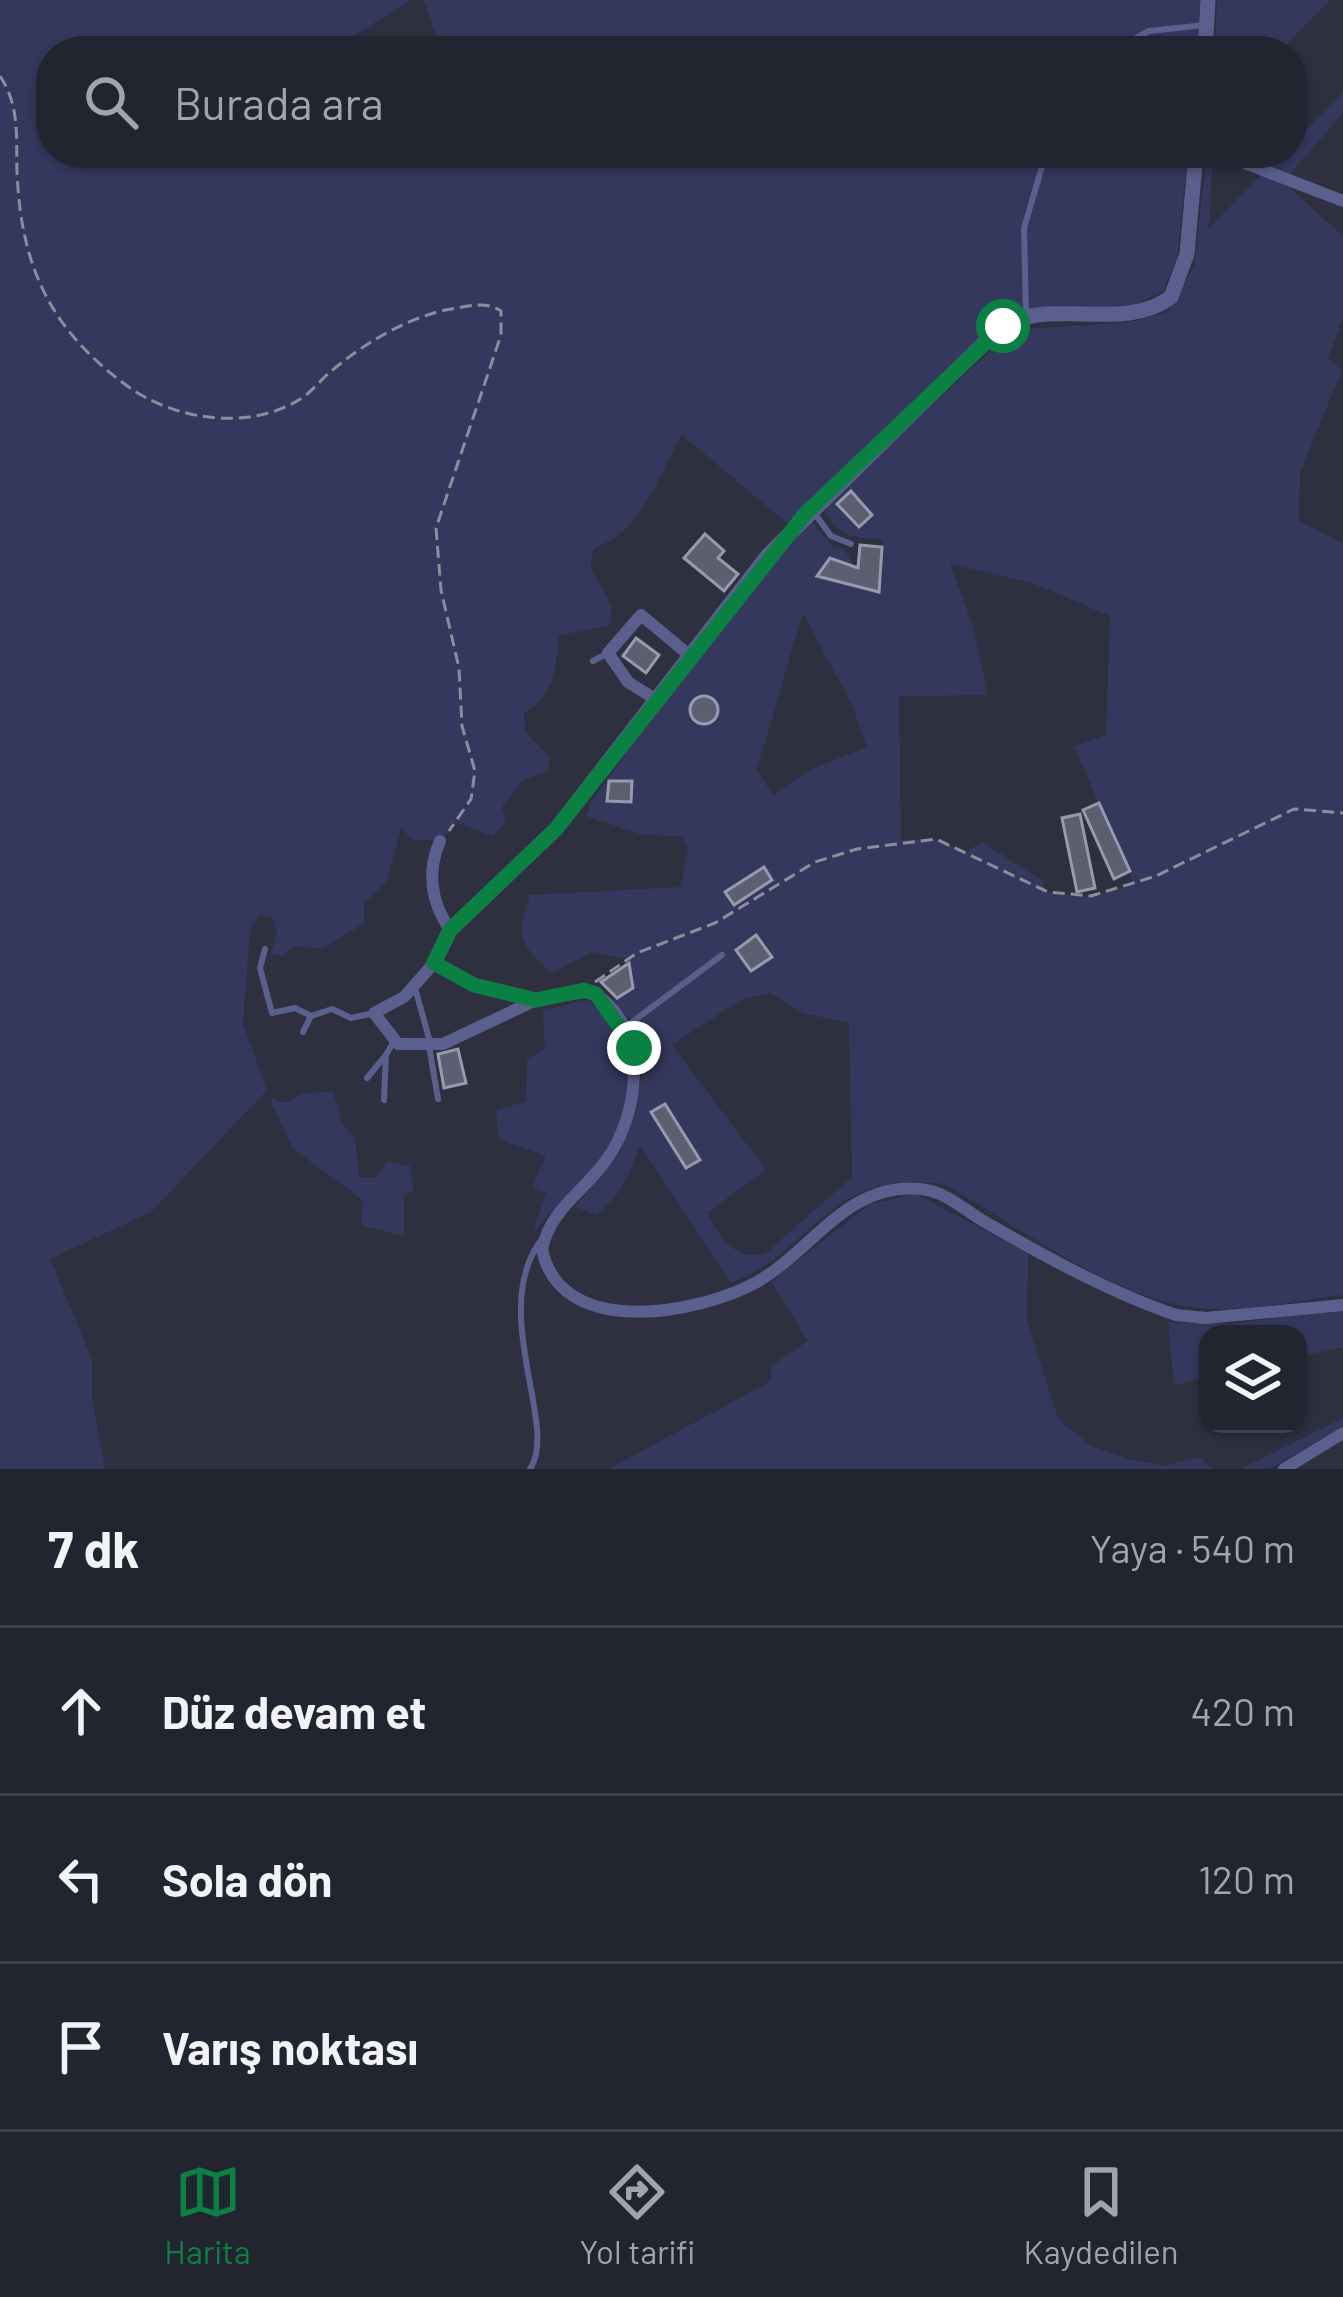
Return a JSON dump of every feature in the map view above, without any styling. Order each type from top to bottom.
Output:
[{"type":"street","points":[[1206,36],[1208,0]]},
{"type":"street","points":[[1195,168],[1187,254],[1171,297],[1136,314],[1027,318],[996,331],[811,508],[556,829],[450,930],[415,988],[374,1013],[394,1041],[430,1046],[536,1000],[584,990],[596,994],[624,1028],[634,1048],[634,1073],[615,1146],[554,1216],[545,1236],[544,1260],[568,1293],[611,1310],[646,1310],[705,1300],[756,1282],[854,1204],[885,1190],[918,1189],[944,1196],[984,1221],[1176,1315],[1206,1318],[1343,1305]]},
{"type":"street","points":[[1258,168],[1343,201]]},
{"type":"street","points":[[655,699],[628,682],[608,653],[641,615],[689,656]]},
{"type":"street","points":[[440,841],[433,864],[433,893],[450,930]]},
{"type":"street","points":[[434,963],[474,985],[536,1000]]},
{"type":"street","points":[[1284,1469],[1343,1433]]},
{"type":"lane","points":[[1140,36],[1207,25]]},
{"type":"lane","points":[[1027,318],[1024,229],[1042,168]]},
{"type":"lane","points":[[811,508],[831,536],[850,544]]},
{"type":"lane","points":[[593,661],[608,653]]},
{"type":"lane","points":[[265,949],[260,968],[272,1013],[295,1008],[311,1016],[336,1009],[351,1018],[374,1013]]},
{"type":"lane","points":[[624,1028],[722,956]]},
{"type":"lane","points":[[415,988],[438,1099]]},
{"type":"lane","points":[[303,1032],[311,1016]]},
{"type":"lane","points":[[367,1078],[394,1041]]},
{"type":"lane","points":[[384,1100],[386,1055]]},
{"type":"lane","points":[[530,1469],[540,1440],[523,1364],[523,1282],[545,1236]]},
{"type":"path","points":[[0,76],[16,108],[22,244],[41,288],[88,354],[163,408],[228,417],[284,406],[302,398],[351,356],[430,313],[482,304],[501,311],[501,335],[436,529],[441,590],[460,668],[462,726],[475,772],[471,800],[440,841]]},
{"type":"path","points":[[584,990],[637,953],[715,922],[815,862],[857,849],[936,839],[1048,892],[1090,896],[1156,876],[1294,809],[1343,813]]},
{"type":"shaded area","points":[[0,0],[410,0],[354,36],[36,36],[36,168],[1186,168],[1177,258],[1163,291],[1130,307],[1025,308],[995,319],[923,396],[788,524],[682,435],[637,515],[611,540],[594,548],[590,567],[612,606],[609,626],[559,635],[548,689],[524,713],[526,733],[549,756],[549,770],[522,781],[502,807],[506,822],[493,836],[457,823],[440,841],[412,839],[401,828],[387,881],[364,904],[364,923],[324,948],[293,947],[283,956],[271,953],[277,933],[273,918],[259,916],[250,929],[243,1024],[267,1090],[151,1212],[50,1259],[92,1359],[92,1398],[105,1469],[0,1469]]},
{"type":"shaded area","points":[[424,0],[1200,0],[1198,36],[436,36]]},
{"type":"shaded area","points":[[1217,0],[1330,0],[1294,36],[1216,36]]},
{"type":"shaded area","points":[[1343,92],[1343,113],[1307,154],[1307,129]]},
{"type":"shaded area","points":[[1205,168],[1212,168],[1209,228],[1268,168],[1295,168],[1283,182],[1343,236],[1343,317],[1328,359],[1342,370],[1300,472],[1299,521],[1343,543],[1343,1295],[1224,1309],[1185,1306],[1092,1272],[944,1184],[905,1182],[849,1199],[761,1267],[731,1283],[640,1145],[624,1183],[605,1207],[596,1214],[575,1207],[620,1153],[639,1090],[645,1050],[639,1031],[614,1000],[633,987],[628,959],[592,952],[552,973],[523,939],[530,895],[681,887],[688,848],[682,836],[643,835],[586,816],[591,802],[698,653],[811,521],[833,547],[844,549],[857,571],[881,574],[882,539],[845,533],[832,523],[824,506],[1013,330],[1131,322],[1168,312],[1194,267]],"holes":[[[950,564],[1030,582],[1110,616],[1106,735],[1074,746],[1134,884],[1089,895],[1056,894],[1044,891],[1043,881],[982,842],[966,852],[936,839],[901,840],[899,696],[988,695],[973,626]],[[803,613],[852,705],[867,747],[812,769],[773,795],[756,769]],[[770,993],[803,1013],[849,1023],[852,1177],[765,1254],[755,1255],[729,1245],[708,1212],[766,1170],[672,1045],[742,999]]]},
{"type":"shaded area","points":[[587,1000],[604,1013],[624,1048],[627,1090],[623,1111],[598,1161],[532,1235],[546,1192],[532,1188],[546,1156],[499,1139],[496,1110],[526,1102],[527,1059],[545,1049],[543,1011]]},
{"type":"shaded area","points":[[333,1092],[342,1123],[355,1139],[359,1178],[376,1178],[387,1161],[410,1166],[413,1192],[404,1194],[404,1236],[361,1225],[363,1200],[292,1148],[270,1098],[285,1103],[303,1093]]},
{"type":"shaded area","points":[[916,1194],[1028,1253],[1027,1321],[1058,1419],[1091,1446],[1132,1460],[1165,1466],[1200,1457],[1212,1469],[609,1469],[771,1381],[771,1366],[808,1341],[771,1282],[870,1204]]},
{"type":"shaded area","points":[[1343,1309],[1343,1347],[1307,1355],[1307,1325],[1199,1325],[1199,1379],[1174,1385],[1168,1322],[1231,1324]]},
{"type":"shaded area","points":[[1343,1418],[1343,1426],[1269,1469],[1240,1469]]},
{"type":"building","points":[[851,491],[872,515],[859,527],[837,504]]},
{"type":"building","points":[[705,534],[724,551],[718,558],[738,574],[724,591],[684,558]]},
{"type":"building","points":[[860,545],[882,547],[879,592],[817,576],[830,558],[858,568]]},
{"type":"building","points":[[636,638],[659,655],[646,673],[623,656]]},
{"type":"building","points":[[704,696],[714,700],[718,710],[714,720],[704,724],[694,720],[690,710],[694,700]]},
{"type":"building","points":[[609,781],[632,781],[631,802],[607,801]]},
{"type":"building","points":[[1099,803],[1130,871],[1114,879],[1083,810]]},
{"type":"building","points":[[1080,814],[1095,888],[1077,892],[1062,818]]},
{"type":"building","points":[[764,867],[772,880],[734,905],[725,892]]},
{"type":"building","points":[[756,935],[772,957],[751,971],[736,950]]},
{"type":"building","points":[[629,963],[633,988],[617,998],[601,982]]},
{"type":"building","points":[[458,1049],[466,1083],[444,1088],[438,1054]]},
{"type":"building","points":[[665,1104],[700,1160],[686,1168],[651,1112]]},
{"type":"route","points":[[634,1048],[596,994],[584,990],[536,1000],[474,985],[434,963],[450,930],[556,829],[768,555],[805,514],[1003,326]]}]
